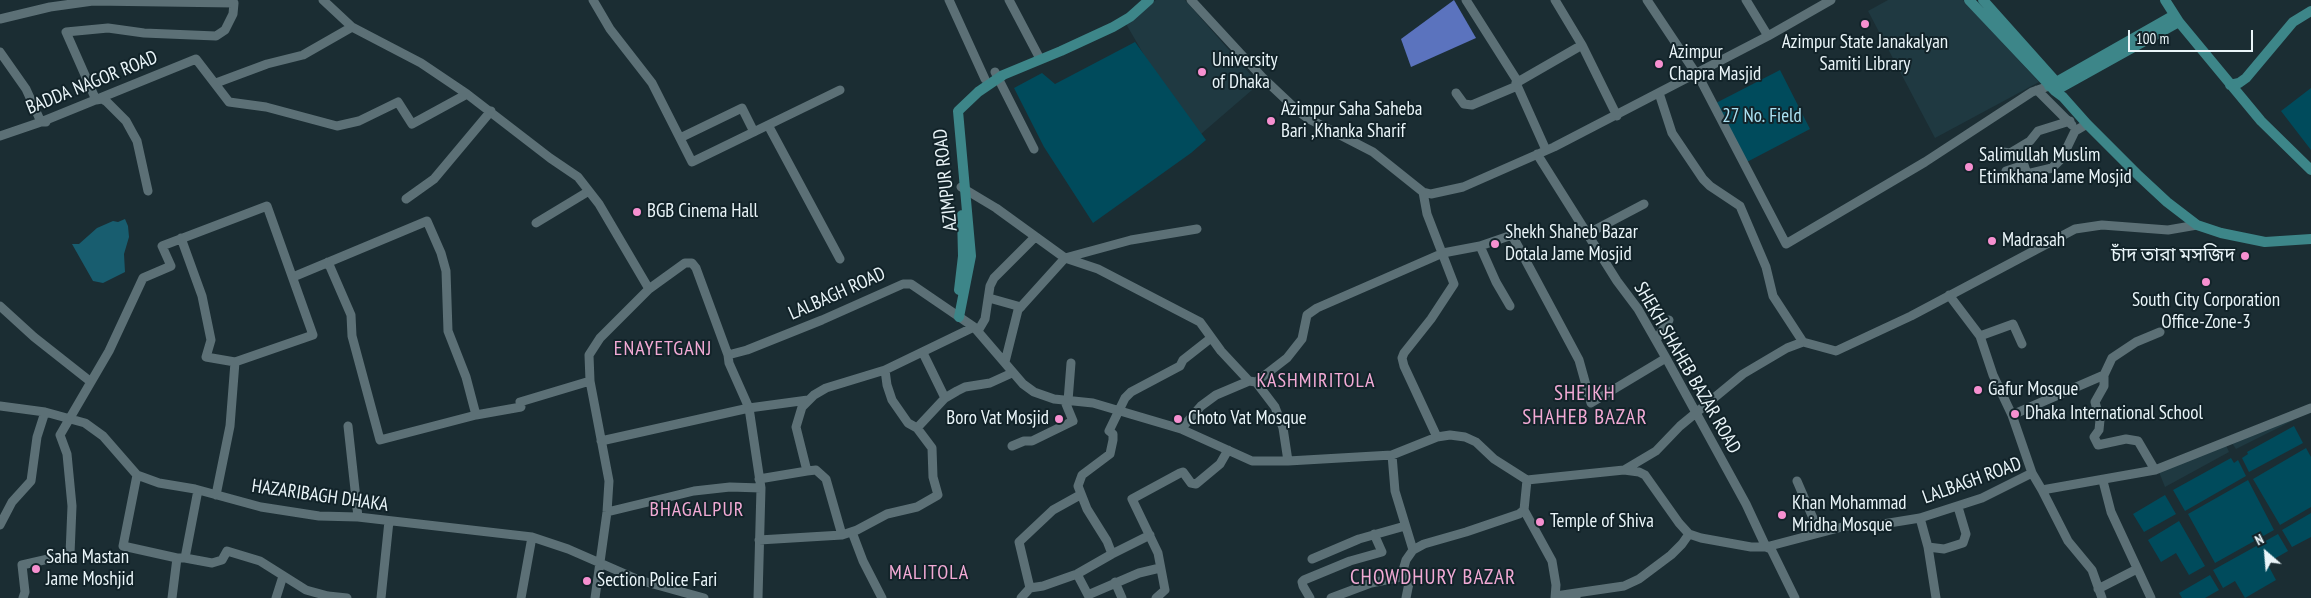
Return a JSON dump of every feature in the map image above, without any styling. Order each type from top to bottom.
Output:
[{"type":"main road","name":"AZIMPUR ROAD","points":[[956,315],[963,256],[964,189],[958,111],[996,75],[1111,22],[1142,0]]},
{"type":"main road","name":"AZIMPUR ROAD","points":[[964,189],[951,115],[968,92],[985,79],[1113,26],[1130,17],[1149,0]]},
{"type":"main road","points":[[1969,0],[2057,89]]},
{"type":"main road","points":[[1983,0],[2087,124],[2167,202],[2197,225],[2221,233],[2265,242],[2311,239]]},
{"type":"main road","points":[[2165,0],[2176,18],[2261,121],[2311,170]]},
{"type":"main road","points":[[2230,84],[2239,83],[2246,78],[2293,22],[2311,11]]},
{"type":"main road","points":[[2057,89],[2176,18]]},
{"type":"street","points":[[323,0],[352,27],[421,63],[491,111],[550,158],[578,177],[590,191],[648,289]]},
{"type":"street","points":[[593,0],[610,29],[646,73],[692,162],[840,90]]},
{"type":"street","points":[[949,0],[985,79]]},
{"type":"street","points":[[1009,0],[1038,55]]},
{"type":"street","points":[[1191,0],[1263,78],[1298,111],[1309,119],[1373,152],[1423,192],[1437,194],[1463,187],[1546,151],[1618,116],[1831,0]]},
{"type":"street","name":"SHEKH SHAHEB BAZAR ROAD","points":[[1466,0],[1517,84],[1546,151],[1548,172],[1617,281],[1638,309],[1656,340],[1746,504],[1794,598]]},
{"type":"street","points":[[1555,0],[1582,45],[1618,116]]},
{"type":"street","points":[[1646,0],[1696,73],[1786,244],[1925,162],[2037,90],[2057,89]]},
{"type":"street","points":[[1746,0],[1768,36]]},
{"type":"street","points":[[0,18],[50,7],[93,1],[235,1],[233,14],[225,30],[216,36],[154,34],[114,28],[66,32],[96,100],[104,100],[126,121],[136,141],[148,190]]},
{"type":"street","points":[[352,27],[303,55],[267,64],[216,83],[229,102],[266,106],[337,126],[359,120],[398,102],[412,124],[467,94]]},
{"type":"street","points":[[1456,93],[1464,104],[1472,105],[1517,84],[1582,45]]},
{"type":"street","points":[[0,52],[26,90],[41,122],[51,122]]},
{"type":"street","name":"BADDA NAGOR ROAD","points":[[0,136],[41,122],[196,59],[216,83]]},
{"type":"street","points":[[996,75],[1034,149]]},
{"type":"street","points":[[2037,90],[2070,121],[2075,131]]},
{"type":"street","points":[[1660,94],[1672,133],[1703,179],[1710,186],[1740,206],[1766,267],[1772,296],[1803,342]]},
{"type":"street","points":[[680,138],[742,108],[754,132]]},
{"type":"street","points":[[406,200],[434,180],[491,111]]},
{"type":"street","points":[[2070,121],[2038,131],[2018,155],[2027,174],[2052,168],[2062,158],[2075,131],[2087,124]]},
{"type":"street","points":[[768,125],[840,259]]},
{"type":"street","points":[[2003,152],[2010,153],[2030,141]]},
{"type":"street","points":[[1546,151],[1548,172]]},
{"type":"street","points":[[2006,171],[2024,165]]},
{"type":"street","points":[[964,189],[996,208],[1065,258],[1098,269],[1200,322],[1211,338],[1275,407],[1283,428],[1288,461],[1392,455],[1446,435],[1465,437],[1476,442],[1504,466],[1527,480],[1624,470],[1639,472],[1645,475],[1689,534],[1671,555],[1639,578],[1624,586],[1556,597],[1552,561],[1524,510],[1527,480]]},
{"type":"street","points":[[536,223],[590,191]]},
{"type":"street","points":[[1423,192],[1427,214],[1454,284],[1431,318],[1404,352],[1402,358],[1438,437]]},
{"type":"street","points":[[1587,234],[1644,204]]},
{"type":"street","points":[[23,598],[26,592],[22,565],[70,554],[72,506],[67,454],[60,434],[109,350],[144,278],[171,266],[162,246],[181,238],[267,206],[313,335],[235,362],[206,357],[211,340],[210,331],[202,296],[181,238]]},
{"type":"street","points":[[293,277],[427,221],[442,253],[446,271],[448,331],[466,377],[476,415]]},
{"type":"street","points":[[1624,470],[1656,451],[1696,413],[1743,374],[1772,356],[1803,342],[1836,351],[1911,316],[2075,229],[2102,224],[2168,230],[2197,225]]},
{"type":"street","points":[[1004,362],[1021,307],[1065,258],[1131,240],[1197,229]]},
{"type":"street","points":[[1181,429],[1202,406],[1216,395],[1252,382],[1287,358],[1302,339],[1307,314],[1443,253],[1480,246],[1512,235],[1579,360],[1591,403],[1666,358]]},
{"type":"street","points":[[807,471],[796,427],[798,416],[808,400],[826,388],[885,370],[976,329],[985,319],[990,286],[994,278],[1036,237]]},
{"type":"street","points":[[1480,246],[1496,282],[1510,306]]},
{"type":"street","points":[[328,262],[351,315],[352,336],[380,440],[476,415],[520,407],[520,402],[590,381]]},
{"type":"street","points":[[595,598],[607,512],[609,481],[590,381],[589,355],[600,338],[648,289],[685,262],[692,263],[696,268],[728,354],[729,364],[749,408],[760,483],[758,598]]},
{"type":"street","name":"LALBAGH ROAD","points":[[728,354],[747,350],[822,320],[903,284],[911,284],[918,287],[976,329],[1012,373],[1034,392],[1054,399],[1093,403],[1181,429],[1252,461],[1288,461]]},
{"type":"street","points":[[1948,295],[1980,336],[1993,375],[2012,415],[2032,473]]},
{"type":"street","points":[[989,298],[1021,307]]},
{"type":"street","points":[[0,306],[34,338],[91,382]]},
{"type":"street","points":[[1656,340],[1669,320]]},
{"type":"street","points":[[1980,336],[2013,324],[2022,344]]},
{"type":"street","points":[[2156,470],[2138,440],[2126,439],[2098,445],[2094,437],[2099,430],[2100,420],[2095,402],[2104,386],[2104,375],[2112,358],[2136,342],[2160,332]]},
{"type":"street","points":[[1112,554],[1080,495],[1078,486],[1082,475],[1110,454],[1113,434],[1109,431],[1117,411],[1131,392],[1180,366],[1183,360],[1211,338]]},
{"type":"street","points":[[923,353],[945,398]]},
{"type":"street","points":[[216,494],[230,426],[235,362]]},
{"type":"street","points":[[1012,446],[1024,441],[1032,441],[1073,421],[1066,404],[1068,400],[1071,363]]},
{"type":"street","points":[[759,540],[842,535],[852,532],[887,514],[917,507],[938,495],[933,477],[932,448],[917,428],[908,422],[892,400],[885,370]]},
{"type":"street","points":[[917,428],[945,398],[965,387],[990,383],[1012,373]]},
{"type":"street","points":[[2012,415],[2104,375]]},
{"type":"street","points":[[601,441],[749,408],[808,400]]},
{"type":"street","name":"HAZARIBAGH DHAKA","points":[[0,406],[45,412],[85,423],[103,436],[137,475],[159,483],[216,494],[270,509],[319,516],[358,517],[532,537],[599,562],[639,580],[704,598]]},
{"type":"street","name":"LALBAGH ROAD","points":[[1689,534],[1735,545],[1769,548],[1819,532],[1846,526],[1883,524],[1920,518],[1982,498],[2032,473],[2042,490],[2103,481],[2156,470],[2311,408]]},
{"type":"street","points":[[0,525],[12,502],[31,481],[37,436],[45,412]]},
{"type":"street","points":[[348,426],[358,517]]},
{"type":"street","points":[[1156,598],[1165,590],[1158,553],[1132,499],[1180,472],[1183,472],[1191,483],[1196,484],[1220,464],[1228,450]]},
{"type":"street","points":[[1392,455],[1395,491],[1413,550]]},
{"type":"street","points":[[607,512],[694,491],[760,483],[816,470],[826,480],[842,535]]},
{"type":"street","points":[[137,475],[123,546],[212,563],[222,560],[227,551],[260,561],[306,590],[328,596],[347,598]]},
{"type":"street","points":[[1797,481],[1819,532]]},
{"type":"street","points":[[2103,481],[2111,512],[2150,598]]},
{"type":"street","points":[[172,598],[198,490]]},
{"type":"street","points":[[2042,490],[2068,541],[2092,570],[2100,593],[2137,569]]},
{"type":"street","points":[[1030,588],[1019,542],[1053,510],[1080,495]]},
{"type":"street","points":[[1928,547],[1944,549],[1963,543],[1966,534],[1958,507]]},
{"type":"street","points":[[1401,577],[1406,560],[1413,550],[1424,544],[1519,514],[1524,510]]},
{"type":"street","points":[[1920,518],[1928,547],[1936,598]]},
{"type":"street","points":[[381,598],[389,522]]},
{"type":"street","points":[[1312,559],[1374,534],[1405,526]]},
{"type":"street","points":[[852,532],[865,566],[882,598]]},
{"type":"street","points":[[1310,598],[1303,586],[1304,580],[1350,561],[1382,552],[1374,534]]},
{"type":"street","points":[[1021,598],[1030,588],[1043,586],[1077,574],[1150,535]]},
{"type":"street","points":[[521,598],[532,537]]},
{"type":"street","points":[[1077,574],[1088,595],[1115,582],[1160,568]]},
{"type":"street","points":[[276,598],[283,576]]},
{"type":"street","points":[[1331,598],[1371,583],[1401,577],[1408,582],[1406,598]]},
{"type":"street","points":[[1115,582],[1122,598]]},
{"type":"shaded area","name":"University of Dhaka","points":[[1156,0],[1185,0],[1259,84],[1201,134],[1147,60],[1122,17],[1138,4],[1142,8]]},
{"type":"shaded area","points":[[1888,0],[1963,0],[2039,82],[1935,138],[1868,11]]},
{"type":"shaded area","points":[[125,219],[129,237],[124,254],[125,272],[103,283],[93,281],[72,244],[79,244],[97,228],[113,221],[118,222]]},
{"type":"shaded area","points":[[2292,418],[2294,420],[2236,449],[2232,443]]},
{"type":"shaded area","points":[[2226,445],[2229,452],[2165,487],[2159,472]]},
{"type":"green space","points":[[1135,42],[1206,140],[1191,153],[1093,223],[1044,147],[1014,88],[1042,73],[1055,84]]},
{"type":"green space","name":"27 No. Field","points":[[1780,70],[1810,129],[1745,163],[1714,104]]},
{"type":"green space","points":[[2311,88],[2311,150],[2281,111]]},
{"type":"green space","points":[[2294,426],[2303,443],[2249,472],[2242,458],[2248,454],[2247,452]]},
{"type":"green space","points":[[2306,448],[2311,457],[2311,507],[2280,525],[2253,479]]},
{"type":"green space","points":[[2231,458],[2234,463],[2238,460],[2246,476],[2185,511],[2173,490]]},
{"type":"green space","points":[[2248,480],[2274,530],[2215,563],[2188,514]]},
{"type":"green space","points":[[2165,495],[2176,514],[2144,532],[2133,514]]},
{"type":"green space","points":[[2311,513],[2311,537],[2292,547],[2282,530]]},
{"type":"green space","points":[[2179,521],[2205,566],[2189,575],[2176,553],[2161,562],[2148,540]]},
{"type":"green space","points":[[2278,534],[2288,551],[2267,563],[2276,580],[2245,598],[2235,581],[2223,588],[2213,570]]},
{"type":"green space","points":[[2210,575],[2219,590],[2205,598],[2182,598],[2179,593]]},
{"type":"water","points":[[1454,0],[1476,38],[1411,67],[1401,39]]},
{"type":"place","name":"Azimpur State Janakalyan Samiti Library","points":[[1865,24]]},
{"type":"place","name":"Azimpur Chapra Masjid","points":[[1659,64]]},
{"type":"place","name":"University of Dhaka","points":[[1202,72]]},
{"type":"place","name":"Azimpur Saha Saheba Bari ,Khanka Sharif","points":[[1271,121]]},
{"type":"place","name":"Salimullah Muslim Etimkhana Jame Mosjid","points":[[1969,167]]},
{"type":"place","name":"BGB Cinema Hall","points":[[637,212]]},
{"type":"place","name":"Madrasah","points":[[1992,241]]},
{"type":"place","name":"Shekh Shaheb Bazar Dotala Jame Mosjid","points":[[1495,244]]},
{"type":"place","name":"চাঁদ তারা মসজিদ","points":[[2245,256]]},
{"type":"place","name":"South City Corporation Office-Zone-3","points":[[2206,282]]},
{"type":"place","name":"Gafur Mosque","points":[[1978,390]]},
{"type":"place","name":"Dhaka International School","points":[[2015,414]]},
{"type":"place","name":"Boro Vat Mosjid","points":[[1059,419]]},
{"type":"place","name":"Choto Vat Mosque","points":[[1178,419]]},
{"type":"place","name":"Khan Mohammad Mridha Mosque","points":[[1782,515]]},
{"type":"place","name":"Temple of Shiva","points":[[1540,522]]},
{"type":"place","name":"Saha Mastan Jame Moshjid","points":[[36,569]]},
{"type":"place","name":"Section Police Fari","points":[[587,581]]},
{"type":"district","name":"ENAYETGANJ","points":[[663,349]]},
{"type":"district","name":"KASHMIRITOLA","points":[[1316,381]]},
{"type":"district","name":"SHEIKH SHAHEB BAZAR","points":[[1585,406]]},
{"type":"district","name":"BHAGALPUR","points":[[697,510]]},
{"type":"district","name":"MALITOLA","points":[[929,573]]},
{"type":"district","name":"CHOWDHURY BAZAR","points":[[1433,578]]}]
